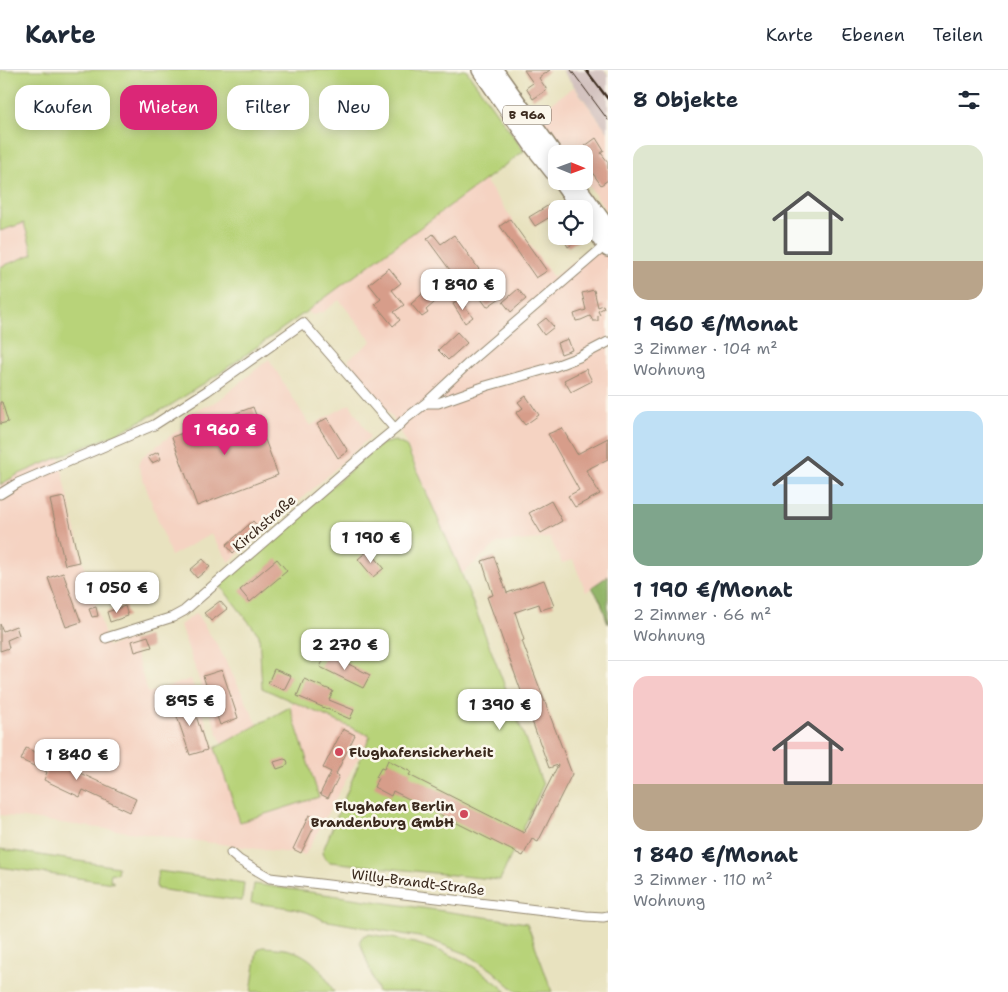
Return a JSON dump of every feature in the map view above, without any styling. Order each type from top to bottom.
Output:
[{"type":"main road","name":"B 96a","points":[[480,70],[548,166]]},
{"type":"main road","name":"B 96a","points":[[495,70],[548,145]]},
{"type":"main road","points":[[581,190],[608,228]]},
{"type":"main road","points":[[593,227],[607,246]]},
{"type":"street","name":"Kirchstraße","points":[[106,638],[184,611],[426,403],[471,361],[607,246]]},
{"type":"street","points":[[0,494],[18,483],[154,425],[207,391],[303,323],[395,429]]},
{"type":"street","name":"Kirchstraße","points":[[426,403],[438,403],[486,386],[553,367],[579,357],[608,342]]},
{"type":"street","name":"Willy-Brandt-Straße","points":[[230,853],[270,878],[586,916],[608,916]]},
{"type":"shaded area","points":[[562,70],[605,70],[608,75],[608,132]]},
{"type":"shaded area","points":[[574,87],[608,132],[608,213],[592,190],[593,145],[560,145],[537,113]]},
{"type":"shaded area","points":[[484,179],[553,277],[608,238],[608,576],[586,592],[573,560],[562,563],[550,538],[498,543],[462,574],[398,425],[348,360],[372,341],[339,300],[323,312],[313,315],[307,311]]},
{"type":"shaded area","points":[[24,223],[33,254],[0,267],[0,231]]},
{"type":"shaded area","points":[[269,359],[310,426],[350,404],[370,437],[229,562],[211,534],[171,556],[138,465],[143,456],[185,425],[187,415],[219,400]]},
{"type":"shaded area","points":[[59,457],[82,558],[108,646],[131,639],[148,693],[191,679],[240,822],[293,702],[370,736],[305,855],[0,815],[0,485],[17,475]]},
{"type":"shaded area","points":[[196,613],[219,648],[258,725],[222,745],[180,625]]},
{"type":"green space","points":[[0,70],[466,70],[524,151],[307,311],[220,373],[171,405],[114,435],[17,475],[0,485],[0,267],[33,254],[24,223],[0,231]]},
{"type":"green space","points":[[395,441],[406,446],[457,562],[543,785],[500,880],[330,862],[325,859],[322,853],[370,736],[262,688],[259,635],[219,584],[381,444]]},
{"type":"green space","points":[[608,576],[608,624],[601,602],[592,587]]},
{"type":"green space","points":[[290,707],[319,797],[240,822],[215,748]]},
{"type":"green space","points":[[0,849],[118,867],[117,874],[111,873],[110,881],[113,881],[113,883],[0,867]]},
{"type":"green space","points":[[158,871],[244,883],[242,901],[157,889]]},
{"type":"green space","points":[[254,884],[527,923],[552,992],[517,992],[492,970],[467,954],[425,938],[323,920],[307,912],[251,903]]},
{"type":"green space","points":[[368,934],[407,941],[459,959],[491,979],[507,992],[378,992],[360,942],[362,937]]},
{"type":"green space","points":[[262,947],[289,950],[309,959],[325,977],[334,992],[251,992],[257,951]]},
{"type":"building","points":[[524,70],[550,70],[539,78],[547,90],[533,99],[526,88],[533,83]]},
{"type":"building","points":[[596,138],[604,151],[601,153],[608,162],[608,180],[601,185],[593,174],[593,145],[586,145]]},
{"type":"building","points":[[548,206],[548,218],[535,226],[529,217]]},
{"type":"building","points":[[510,219],[547,271],[536,278],[500,226]]},
{"type":"building","points":[[433,234],[441,244],[454,235],[500,298],[487,307],[470,284],[464,289],[427,239]]},
{"type":"building","points":[[389,268],[401,283],[392,290],[404,305],[394,312],[400,320],[393,326],[375,304],[381,299],[369,284]]},
{"type":"building","points":[[441,277],[451,288],[426,310],[428,313],[422,317],[411,304]]},
{"type":"building","points":[[518,289],[526,299],[511,312],[503,302]]},
{"type":"building","points":[[594,290],[598,307],[603,305],[604,308],[598,311],[600,315],[598,316],[598,321],[593,321],[590,316],[576,321],[574,314],[586,310],[582,293]]},
{"type":"building","points":[[460,300],[473,317],[465,323],[453,304]]},
{"type":"building","points":[[546,318],[554,327],[544,335],[537,325]]},
{"type":"building","points":[[457,332],[467,343],[448,360],[438,350]]},
{"type":"building","points":[[568,339],[572,350],[561,354],[557,343]]},
{"type":"building","points":[[586,369],[592,381],[571,392],[564,380]]},
{"type":"building","points":[[526,396],[539,415],[525,425],[516,413],[523,408],[518,402]]},
{"type":"building","points":[[0,402],[2,402],[8,422],[0,424]]},
{"type":"building","points":[[253,407],[278,475],[197,506],[172,437]]},
{"type":"building","points":[[327,418],[348,451],[338,458],[317,424]]},
{"type":"building","points":[[562,428],[577,454],[608,438],[608,459],[586,470],[600,494],[575,507],[568,496],[579,490],[548,434]]},
{"type":"building","points":[[158,452],[161,459],[152,463],[148,457]]},
{"type":"building","points":[[64,497],[79,562],[65,565],[50,500]]},
{"type":"building","points":[[551,501],[562,521],[541,533],[529,513]]},
{"type":"building","points":[[253,521],[260,529],[233,553],[226,545]]},
{"type":"building","points":[[369,550],[384,568],[373,577],[358,559]]},
{"type":"building","points":[[494,557],[507,593],[544,580],[554,606],[541,610],[539,604],[515,612],[524,640],[522,641],[572,774],[538,842],[532,839],[523,856],[393,791],[391,796],[374,787],[378,778],[376,777],[381,768],[384,769],[388,760],[411,772],[409,775],[524,833],[558,765],[549,768],[487,597],[493,595],[482,561]]},
{"type":"building","points":[[203,559],[210,567],[197,578],[190,570]]},
{"type":"building","points":[[277,559],[287,571],[250,602],[240,590]]},
{"type":"building","points":[[63,573],[81,622],[66,627],[48,578]]},
{"type":"building","points":[[220,601],[227,609],[211,621],[204,613]]},
{"type":"building","points":[[125,606],[128,616],[110,622],[107,612]]},
{"type":"building","points":[[96,607],[98,616],[92,617],[89,609]]},
{"type":"building","points":[[0,624],[3,631],[16,626],[19,635],[7,640],[9,648],[0,651]]},
{"type":"building","points":[[148,636],[152,647],[135,652],[132,641]]},
{"type":"building","points":[[327,653],[370,675],[363,688],[320,667]]},
{"type":"building","points":[[274,669],[291,676],[284,690],[268,683]]},
{"type":"building","points":[[222,670],[238,718],[220,725],[203,676]]},
{"type":"building","points":[[304,679],[333,691],[329,700],[354,710],[350,719],[297,696]]},
{"type":"building","points":[[191,700],[207,750],[190,755],[173,705]]},
{"type":"building","name":"Flughafensicherheit","points":[[343,729],[355,735],[336,774],[339,776],[328,798],[320,794],[331,772],[323,768]]},
{"type":"building","points":[[26,748],[136,799],[130,812],[83,790],[80,797],[44,780],[47,772],[21,760]]},
{"type":"building","points":[[284,759],[288,763],[286,766],[277,769],[274,762]]},
{"type":"building","points":[[309,815],[318,819],[301,853],[293,849]]},
{"type":"tram line","points":[[571,70],[608,120]]},
{"type":"railway","points":[[586,70],[608,99]]},
{"type":"place","name":"Flughafensicherheit","points":[[339,752]]},
{"type":"place","name":"Flughafen Berlin Brandenburg GmbH","points":[[464,814]]}]
